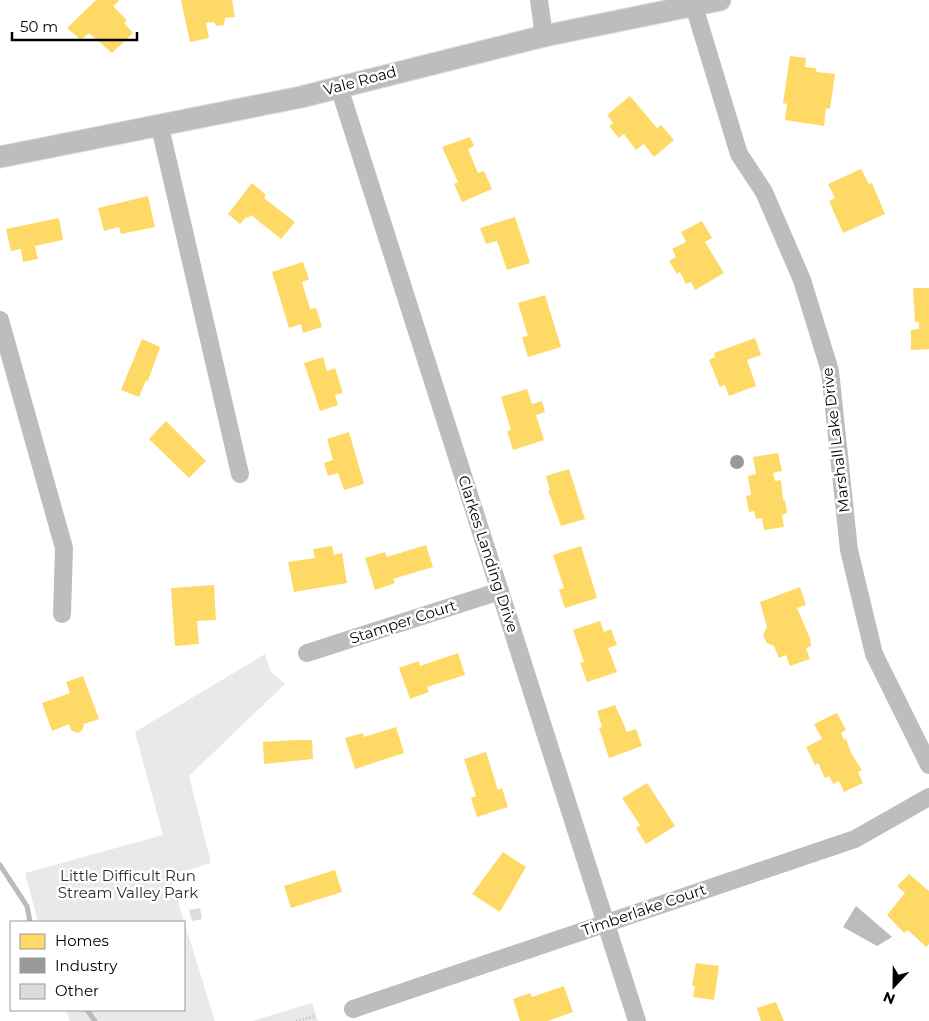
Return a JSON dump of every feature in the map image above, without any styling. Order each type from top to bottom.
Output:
[{"type":"main road","name":"Vale Road","points":[[0,157],[160,126],[339,87],[544,36],[720,0]]},
{"type":"street","points":[[539,0],[544,36]]},
{"type":"street","name":"Marshall Lake Drive","points":[[694,6],[739,154],[764,192],[802,280],[830,371],[849,550],[874,654],[929,765]]},
{"type":"street","name":"Clarkes Landing Drive","points":[[339,87],[637,1021]]},
{"type":"street","points":[[160,126],[240,474]]},
{"type":"street","points":[[0,320],[64,548],[62,614]]},
{"type":"street","name":"Stamper Court","points":[[307,652],[500,591]]},
{"type":"street","name":"Timberlake Court","points":[[353,1009],[855,839],[929,797]]},
{"type":"path","points":[[296,1021],[315,1016]]},
{"type":"green space","name":"Little Difficult Run Stream Valley Park","points":[[265,654],[271,672],[285,684],[189,776],[211,863],[170,876],[184,921],[38,921],[25,873],[163,835],[135,732]]},
{"type":"green space","name":"Little Difficult Run Stream Valley Park","points":[[185,924],[215,1021],[70,1021],[66,1011],[185,1011]]},
{"type":"green space","points":[[312,1003],[318,1021],[252,1021]]},
{"type":"shaded area","points":[[856,906],[892,937],[877,946],[843,927]]},
{"type":"building: Homes","points":[[96,0],[119,1],[113,6],[127,20],[124,23],[133,33],[112,53],[89,33],[81,40],[67,28]]},
{"type":"building: Homes","points":[[181,0],[232,0],[235,17],[225,18],[224,25],[216,26],[214,22],[206,23],[209,38],[190,42]]},
{"type":"building: Homes","points":[[790,56],[806,58],[805,67],[815,68],[817,72],[835,74],[830,109],[826,108],[824,126],[785,120],[787,104],[783,103]]},
{"type":"building: Homes","points":[[630,96],[657,128],[661,125],[674,140],[654,157],[644,144],[636,150],[624,134],[619,138],[609,126],[613,123],[607,115]]},
{"type":"building: Homes","points":[[470,137],[474,146],[468,149],[478,173],[484,171],[492,189],[462,202],[454,184],[458,182],[442,147]]},
{"type":"building: Homes","points":[[861,169],[869,184],[872,183],[885,214],[843,233],[829,201],[835,198],[828,184]]},
{"type":"building: Homes","points":[[252,183],[266,195],[264,198],[295,222],[281,239],[251,215],[248,218],[246,217],[240,224],[228,214]]},
{"type":"building: Homes","points":[[148,196],[155,227],[121,234],[119,227],[104,231],[98,208]]},
{"type":"building: Homes","points":[[515,217],[530,263],[507,270],[497,241],[486,244],[480,228]]},
{"type":"building: Homes","points":[[59,218],[63,240],[35,246],[38,259],[23,262],[21,249],[11,251],[6,229]]},
{"type":"building: Homes","points":[[702,221],[712,238],[705,242],[724,273],[695,290],[691,282],[686,284],[680,272],[677,274],[669,261],[676,257],[672,249],[686,242],[681,232]]},
{"type":"building: Homes","points":[[303,262],[309,279],[302,282],[310,309],[316,308],[322,327],[303,333],[301,324],[289,328],[272,272]]},
{"type":"building: Homes","points":[[913,288],[929,288],[929,349],[911,350],[911,330],[919,329],[919,322],[915,322]]},
{"type":"building: Homes","points":[[545,295],[561,347],[528,357],[522,337],[528,336],[518,303]]},
{"type":"building: Homes","points":[[755,338],[761,355],[747,360],[756,386],[729,396],[725,385],[720,387],[709,360],[715,357],[714,353]]},
{"type":"building: Homes","points":[[142,339],[160,347],[148,381],[146,380],[139,397],[121,390]]},
{"type":"building: Homes","points":[[323,357],[327,371],[335,368],[343,393],[335,395],[338,405],[320,411],[304,363]]},
{"type":"building: Homes","points":[[527,389],[532,404],[542,401],[545,412],[536,415],[544,440],[513,450],[507,431],[511,430],[501,397]]},
{"type":"building: Homes","points":[[166,421],[206,461],[189,478],[149,439]]},
{"type":"building: Homes","points":[[349,432],[364,484],[344,490],[338,473],[328,476],[324,463],[333,460],[327,439]]},
{"type":"building: Homes","points":[[778,453],[782,471],[773,473],[775,481],[781,480],[783,500],[785,500],[787,513],[782,515],[784,527],[764,530],[762,518],[756,519],[754,511],[749,512],[746,496],[751,495],[748,476],[756,474],[753,457]]},
{"type":"building: Homes","points":[[569,469],[585,519],[561,526],[548,490],[550,490],[546,476]]},
{"type":"building: Homes","points":[[426,545],[433,567],[393,579],[395,583],[375,590],[365,558],[385,552],[387,557]]},
{"type":"building: Homes","points":[[332,546],[334,555],[342,553],[347,583],[294,592],[288,562],[315,558],[313,549]]},
{"type":"building: Homes","points":[[581,546],[597,598],[565,608],[559,590],[564,588],[553,555]]},
{"type":"building: Homes","points":[[214,585],[216,620],[197,621],[199,644],[175,646],[171,588]]},
{"type":"building: Homes","points":[[800,587],[806,605],[797,608],[810,638],[811,646],[806,648],[810,659],[790,666],[786,655],[779,658],[774,646],[767,643],[763,635],[767,627],[760,602]]},
{"type":"building: Homes","points":[[600,621],[604,632],[611,629],[617,645],[608,648],[617,672],[587,682],[580,663],[584,662],[573,630]]},
{"type":"building: Homes","points":[[458,653],[465,675],[427,687],[429,692],[410,699],[399,668],[419,661],[420,666]]},
{"type":"building: Homes","points":[[83,676],[99,719],[84,724],[82,731],[77,733],[71,730],[69,724],[52,731],[42,703],[70,693],[66,682]]},
{"type":"building: Homes","points":[[615,705],[627,732],[636,729],[642,746],[609,758],[599,728],[602,727],[597,711]]},
{"type":"building: Homes","points":[[837,713],[846,730],[841,733],[844,740],[846,739],[851,753],[862,770],[858,772],[863,783],[844,792],[839,781],[833,784],[829,776],[825,778],[818,763],[815,765],[806,747],[822,739],[814,724]]},
{"type":"building: Homes","points":[[396,727],[404,753],[355,769],[345,738],[363,733],[364,737]]},
{"type":"building: Homes","points":[[312,740],[313,759],[264,764],[263,742]]},
{"type":"building: Homes","points":[[486,752],[498,790],[502,788],[508,807],[477,817],[471,798],[476,796],[464,759]]},
{"type":"building: Homes","points":[[647,783],[675,826],[646,844],[636,828],[640,825],[622,798]]},
{"type":"building: Homes","points":[[503,852],[526,867],[500,912],[472,894]]},
{"type":"building: Homes","points":[[335,870],[342,892],[291,908],[284,886]]},
{"type":"building: Homes","points":[[909,874],[929,891],[929,944],[926,947],[908,930],[904,933],[887,915],[905,893],[897,886]]},
{"type":"building: Homes","points":[[696,963],[719,966],[714,1000],[693,997],[695,986],[692,986]]},
{"type":"building: Homes","points":[[564,986],[573,1012],[548,1021],[520,1021],[513,999],[530,993],[532,997]]},
{"type":"building: Homes","points":[[776,1002],[784,1021],[761,1021],[757,1008]]},
{"type":"building: Industry","points":[[734,455],[740,455],[744,462],[740,469],[734,469],[730,465],[730,459]]},
{"type":"building: Other","points":[[200,908],[202,919],[192,921],[189,910]]},
{"type":"waterway","points":[[0,865],[27,906],[30,921]]},
{"type":"waterway","points":[[88,1011],[95,1021]]}]
